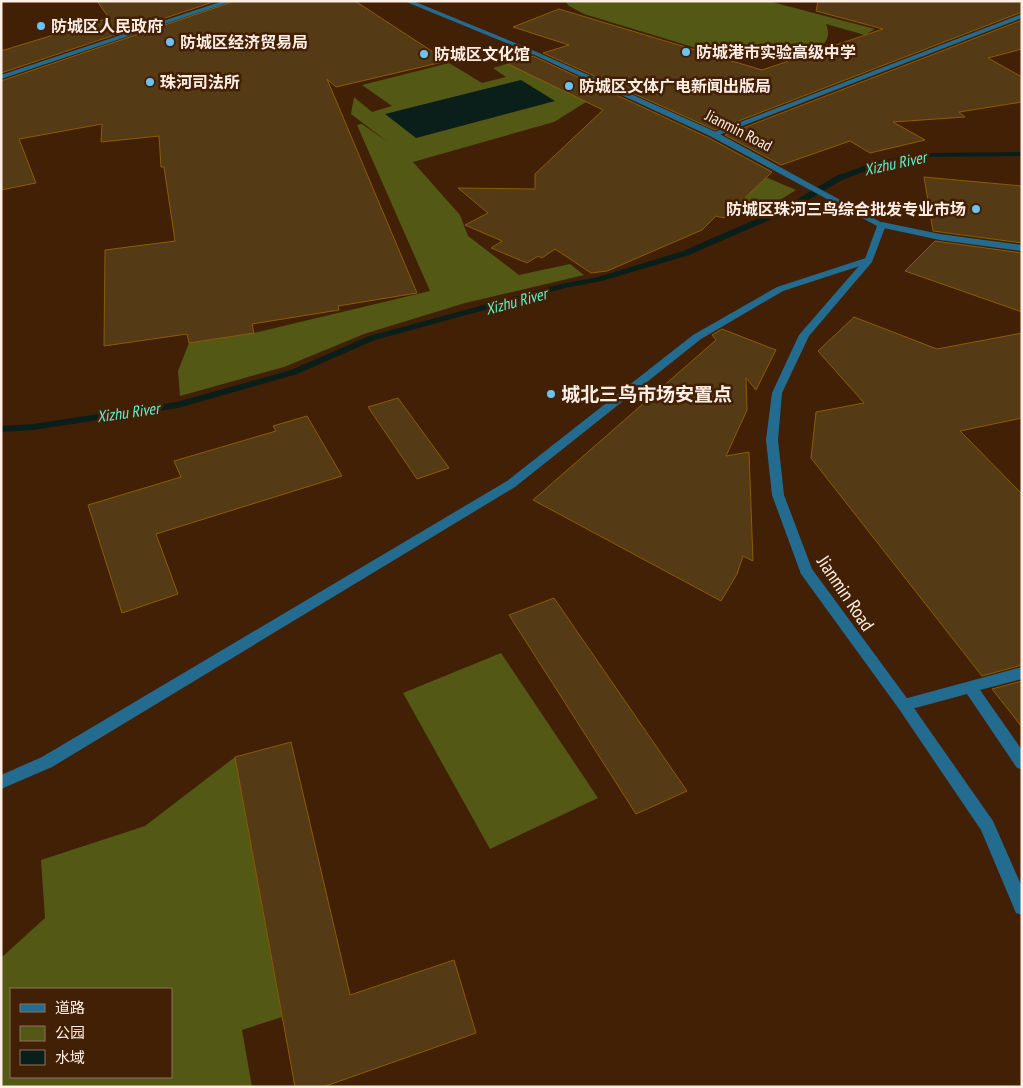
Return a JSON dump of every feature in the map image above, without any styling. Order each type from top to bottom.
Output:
[{"type":"street","points":[[1,77],[230,1]]},
{"type":"street","name":"Jianmin Road","points":[[407,1],[528,50],[713,134],[882,225],[869,260],[804,335],[778,394],[772,440],[778,495],[806,570],[904,706],[987,826],[1022,907]]},
{"type":"street","points":[[713,134],[1022,16]]},
{"type":"street","points":[[882,225],[940,237],[1022,248]]},
{"type":"street","points":[[1,782],[47,762],[511,484],[697,337],[780,289],[869,260]]},
{"type":"street","points":[[904,706],[1022,673]]},
{"type":"street","points":[[970,687],[1022,763]]},
{"type":"green space","points":[[565,1],[768,1],[875,29],[865,35],[826,24],[827,38],[820,47],[805,53],[786,56],[745,57],[716,54],[584,14],[569,6]]},
{"type":"green space","points":[[525,58],[604,96],[586,102],[554,122],[413,162],[460,215],[468,236],[519,275],[570,264],[584,275],[465,303],[364,334],[284,367],[180,396],[178,371],[189,343],[254,333],[430,291],[357,125],[362,124],[389,143],[351,114],[354,97],[372,112],[392,106],[362,85],[449,63],[482,83],[506,77],[493,68]]},
{"type":"green space","points":[[761,175],[796,190],[775,203],[725,218],[759,184]]},
{"type":"green space","points":[[501,653],[598,798],[490,849],[403,693]]},
{"type":"green space","points":[[235,757],[282,1017],[242,1030],[252,1087],[1,1087],[1,958],[45,918],[41,860],[145,826]]},
{"type":"water","points":[[521,80],[555,101],[416,138],[385,114]]},
{"type":"building","points":[[97,1],[216,1],[1,73],[1,51],[109,18]]},
{"type":"building","points":[[235,1],[355,1],[447,61],[336,87],[327,79],[417,293],[338,306],[339,310],[252,324],[254,333],[189,343],[187,334],[104,346],[105,250],[175,241],[164,167],[161,167],[159,136],[101,142],[102,124],[19,139],[36,183],[1,190],[1,81]]},
{"type":"building","points":[[818,1],[1022,1],[1022,12],[715,130],[543,53],[569,45],[513,27],[559,9],[762,70],[883,29],[816,11]]},
{"type":"building","points":[[1022,20],[1022,49],[988,58],[1022,77],[1022,102],[959,112],[965,117],[893,122],[925,140],[870,153],[850,141],[781,165],[725,135]]},
{"type":"building","points":[[533,56],[709,138],[772,172],[724,218],[716,216],[702,230],[607,271],[591,273],[555,249],[542,258],[538,256],[527,263],[491,248],[502,241],[465,225],[488,213],[458,188],[535,189],[535,174],[603,110],[508,64]]},
{"type":"building","name":"防城区珠河三鸟综合批发专业市场","points":[[924,177],[1022,186],[1022,243],[933,231]]},
{"type":"building","points":[[935,241],[1022,253],[1022,312],[905,271]]},
{"type":"building","points":[[854,317],[937,349],[1022,333],[1022,418],[960,431],[1022,494],[1022,665],[982,676],[811,458],[816,412],[864,403],[818,351]]},
{"type":"building","points":[[722,329],[776,350],[756,390],[746,378],[747,410],[726,456],[749,452],[753,561],[743,556],[737,574],[721,601],[533,500],[716,340],[712,335]]},
{"type":"building","points":[[398,398],[449,468],[417,479],[368,407]]},
{"type":"building","points":[[307,416],[342,476],[156,534],[178,594],[122,613],[88,505],[181,477],[174,461],[276,431],[273,426]]},
{"type":"building","points":[[554,598],[687,791],[636,814],[509,615]]},
{"type":"building","points":[[1022,681],[1022,727],[992,689]]},
{"type":"building","points":[[291,742],[350,995],[454,960],[476,1033],[323,1087],[295,1087],[235,757]]},
{"type":"waterway","name":"Xizhu River","points":[[1,429],[33,427],[178,405],[294,372],[372,338],[564,286],[599,279],[686,253],[785,210],[839,178],[881,163],[930,155],[1022,154]]},
{"type":"place","name":"防城区人民政府","points":[[41,26]]},
{"type":"place","name":"防城区经济贸易局","points":[[170,42]]},
{"type":"place","name":"防城港市实验高级中学","points":[[686,52]]},
{"type":"place","name":"防城区文化馆","points":[[424,54]]},
{"type":"place","name":"珠河司法所","points":[[150,82]]},
{"type":"place","name":"防城区文体广电新闻出版局","points":[[569,86]]},
{"type":"place","name":"防城区珠河三鸟综合批发专业市场","points":[[976,209]]},
{"type":"place","name":"城北三鸟市场安置点","points":[[551,394]]}]
